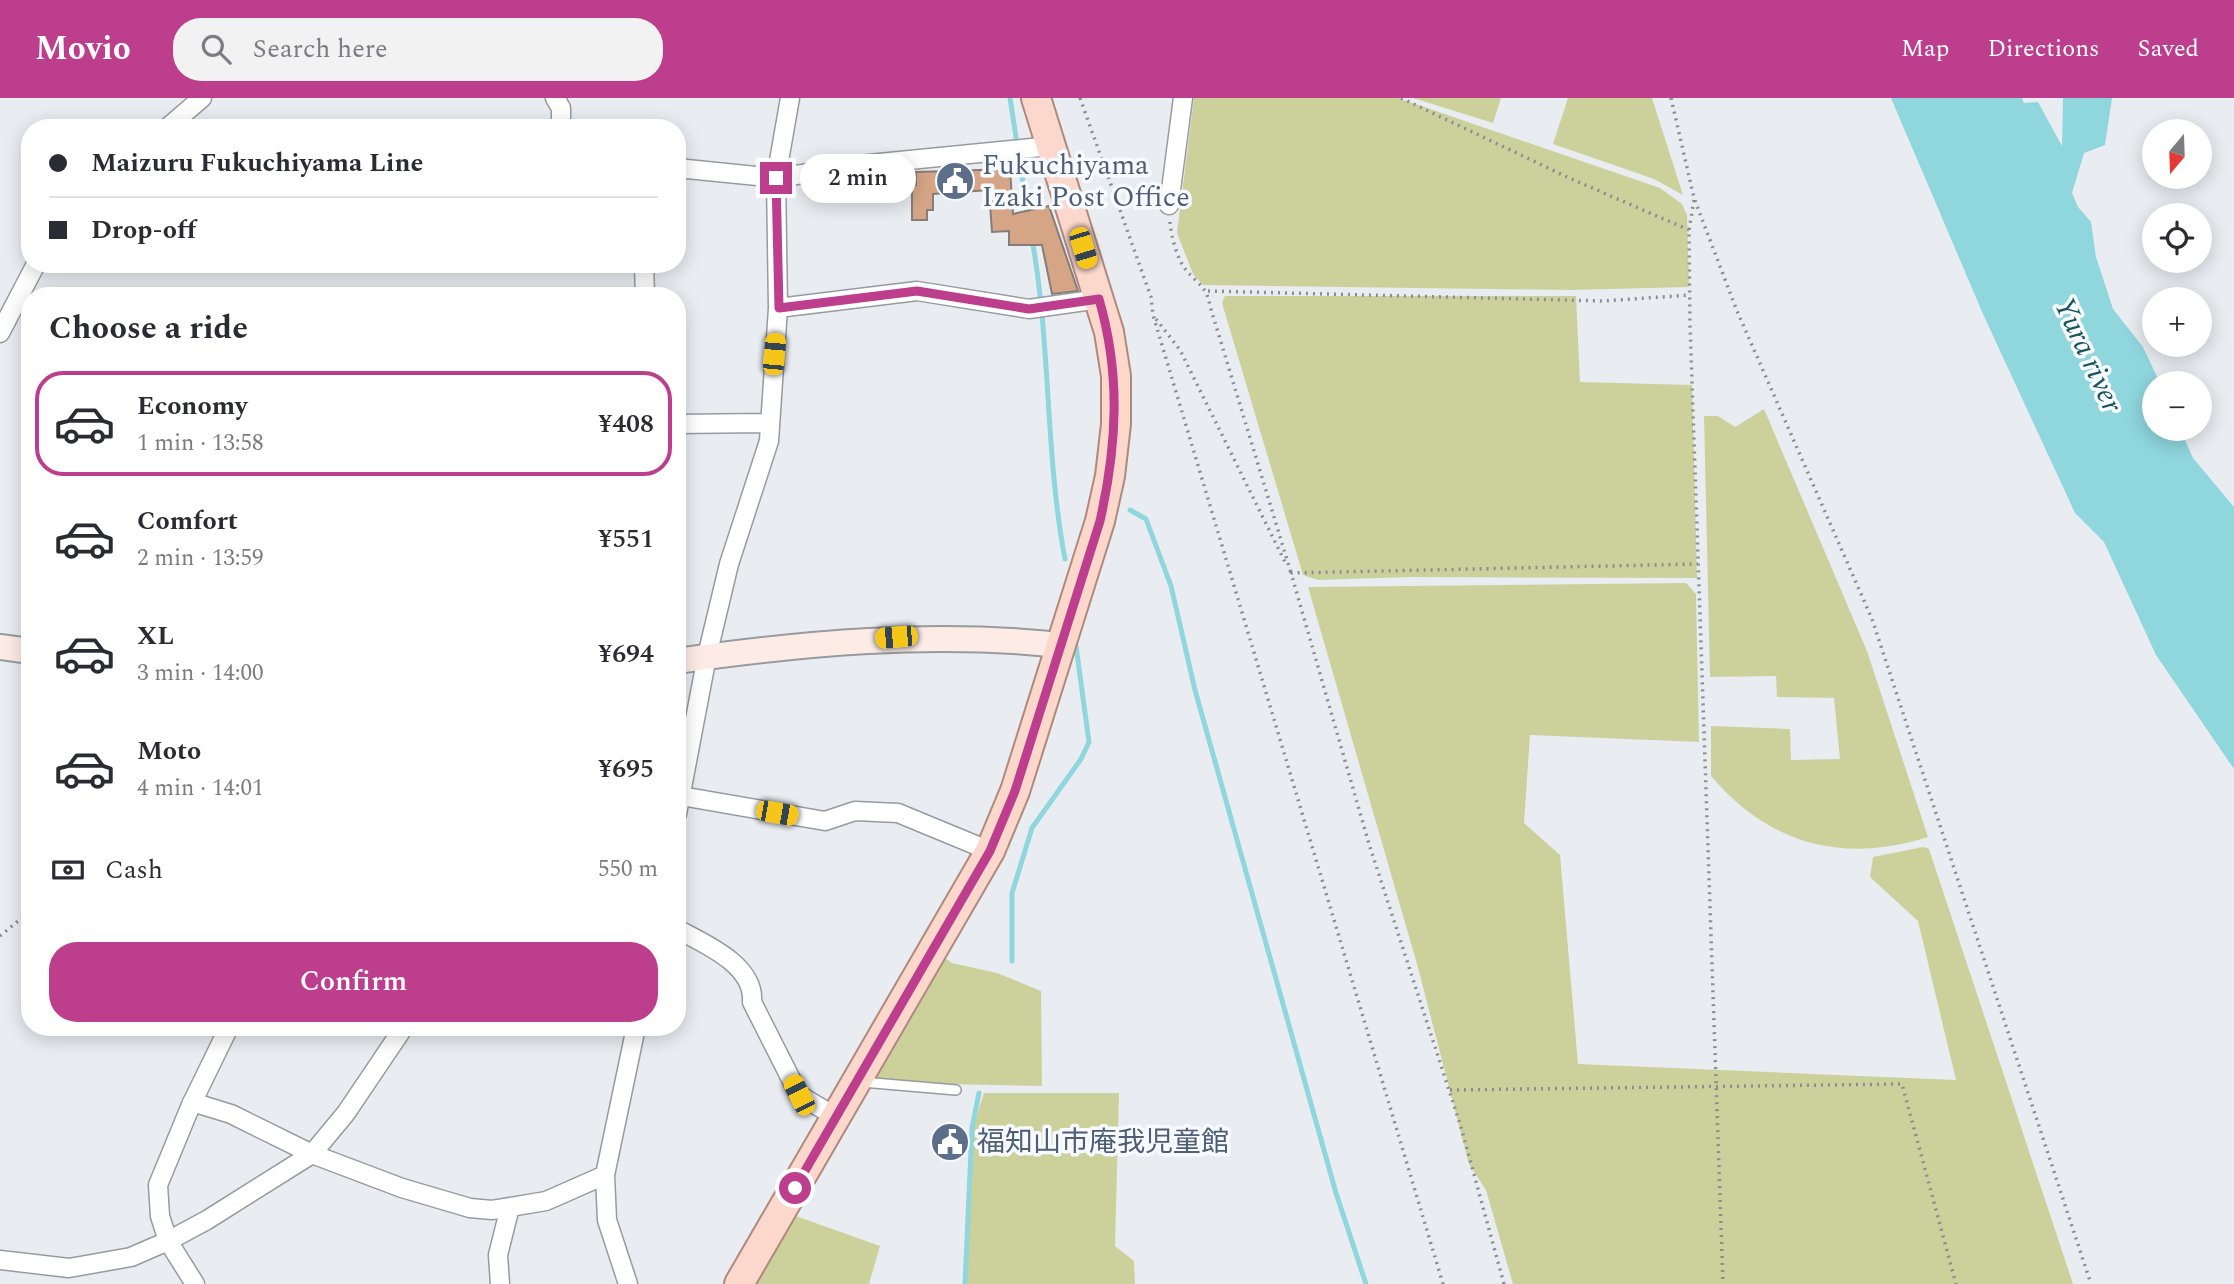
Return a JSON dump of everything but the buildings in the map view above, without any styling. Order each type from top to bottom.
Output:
[{"type":"main road","points":[[739,1284],[990,851],[1015,791],[1100,521],[1110,476],[1116,424],[1116,376],[1109,332],[1036,98]]},
{"type":"street","points":[[178,119],[202,98]]},
{"type":"street","points":[[555,98],[561,108],[561,119]]},
{"type":"street","points":[[686,768],[707,656],[729,564],[769,441],[768,424],[779,308],[776,178],[790,98]]},
{"type":"street","points":[[1169,205],[1183,98]]},
{"type":"street","points":[[686,170],[776,178],[869,164],[1051,146]]},
{"type":"street","points":[[779,308],[917,291],[1029,309],[1099,299]]},
{"type":"street","points":[[0,333],[21,293]]},
{"type":"street","points":[[686,424],[768,424]]},
{"type":"street","points":[[686,660],[727,652],[896,637],[1060,645]]},
{"type":"street","points":[[0,647],[21,650]]},
{"type":"street","points":[[686,806],[825,821],[855,811],[898,813],[990,851]]},
{"type":"street","points":[[686,934],[713,948],[744,973],[753,991],[752,1002],[799,1095],[836,1117]]},
{"type":"street","points":[[195,1284],[168,1241],[160,1216],[158,1185],[192,1102],[225,1036]]},
{"type":"street","points":[[0,1260],[69,1268],[131,1257],[207,1220],[312,1154],[346,1113],[398,1036]]},
{"type":"street","points":[[628,1284],[607,1220],[605,1175],[634,1036]]},
{"type":"street","points":[[192,1102],[231,1114],[312,1154],[402,1188],[470,1208],[492,1210],[546,1201],[605,1175]]},
{"type":"street","points":[[500,1284],[498,1255],[510,1207]]},
{"type":"lane","points":[[856,1081],[956,1090]]},
{"type":"path","points":[[1080,98],[1151,297],[1153,315],[1443,1284]]},
{"type":"path","points":[[1401,98],[1567,177],[1689,230]]},
{"type":"path","points":[[1671,98],[1694,198],[1737,312],[1872,619],[2091,1284]]},
{"type":"path","points":[[1694,198],[1689,230],[1690,295],[1723,1284]]},
{"type":"path","points":[[1169,205],[1171,233],[1184,268],[1208,291],[1210,306],[1369,844],[1450,1090],[1504,1284]]},
{"type":"path","points":[[1208,291],[1603,300],[1690,295]]},
{"type":"path","points":[[1153,315],[1180,350],[1291,573]]},
{"type":"path","points":[[1291,573],[1698,564]]},
{"type":"path","points":[[0,936],[21,918]]},
{"type":"path","points":[[1450,1090],[1902,1084],[1956,1284]]},
{"type":"green space","points":[[1194,98],[1398,98],[1660,188],[1682,204],[1687,215],[1689,287],[1570,290],[1203,285],[1193,274],[1177,233]]},
{"type":"green space","points":[[1413,98],[1501,98],[1493,123]]},
{"type":"green space","points":[[1568,98],[1652,98],[1683,195],[1654,179],[1553,144]]},
{"type":"green space","points":[[1225,296],[1576,296],[1580,382],[1692,385],[1697,578],[1410,577],[1318,580],[1303,575],[1222,303]]},
{"type":"green space","points":[[1764,409],[1867,651],[1928,837],[1866,849],[1837,848],[1809,842],[1783,833],[1758,818],[1734,800],[1711,776],[1711,726],[1790,729],[1791,760],[1840,759],[1834,698],[1777,697],[1776,676],[1710,677],[1704,416],[1718,416],[1735,427]]},
{"type":"green space","points":[[1686,583],[1696,594],[1699,742],[1530,735],[1524,823],[1560,855],[1578,1064],[1956,1080],[1918,921],[1870,877],[1873,857],[1923,847],[1929,849],[2073,1284],[1513,1284],[1486,1190],[1469,1164],[1417,964],[1308,587]]},
{"type":"green space","points":[[937,952],[952,963],[997,973],[1041,991],[1042,1086],[941,1084],[868,1077]]},
{"type":"green space","points":[[984,1093],[1119,1093],[1115,1246],[1134,1261],[1135,1284],[967,1284],[973,1128]]},
{"type":"green space","points":[[793,1215],[880,1246],[869,1284],[753,1284]]},
{"type":"water","name":"Yura river","points":[[1891,98],[2022,98],[2024,103],[2038,102],[2062,146],[2063,98],[2112,98],[2105,145],[2084,153],[2072,193],[2078,207],[2091,222],[2096,257],[2113,309],[2142,346],[2142,357],[2148,357],[2154,371],[2142,371],[2142,441],[2185,441],[2193,458],[2234,507],[2234,769],[2156,655],[2104,542],[2075,513],[1983,314]]},
{"type":"waterway","points":[[1010,98],[1028,216]]},
{"type":"waterway","points":[[1032,239],[1042,319],[1054,480],[1065,559]]},
{"type":"waterway","points":[[1130,510],[1146,519],[1171,586],[1195,690],[1336,1193],[1366,1284]]},
{"type":"waterway","points":[[1012,961],[1012,893],[1032,828],[1081,759],[1089,742],[1076,646]]},
{"type":"waterway","points":[[965,1284],[972,1128],[979,1093]]},
{"type":"place","name":"Fukuchiyama Izaki Post Office","points":[[955,181]]},
{"type":"place","name":"福知山市庵我児童館","points":[[950,1142]]},
{"type":"route","points":[[776,178],[779,308],[917,291],[1029,309],[1099,299],[1109,332],[1116,376],[1116,424],[1110,476],[1100,521],[1015,791],[990,851],[974,881],[795,1188]]}]
